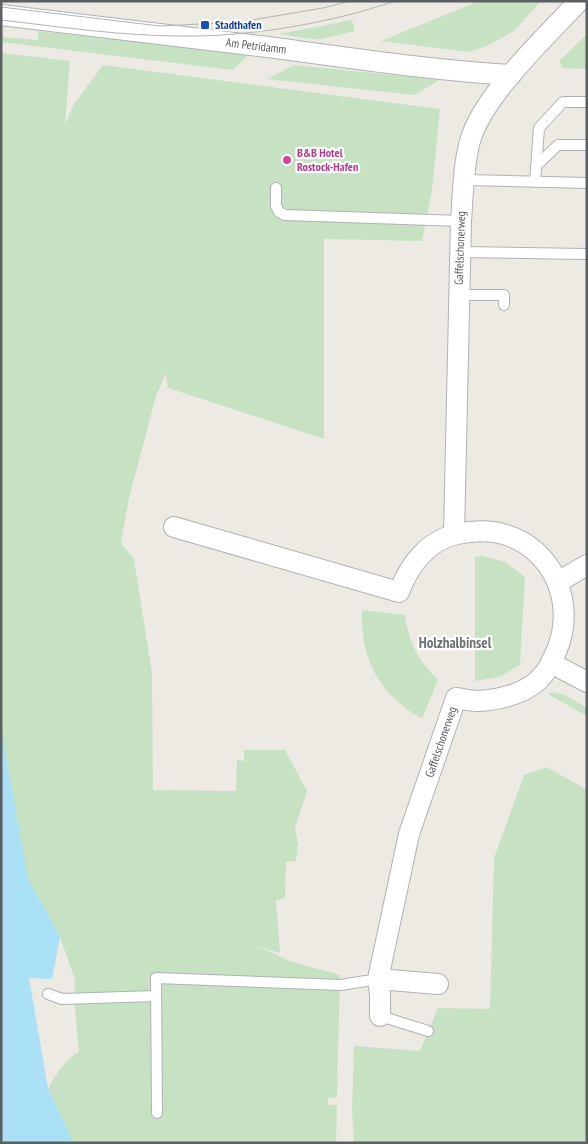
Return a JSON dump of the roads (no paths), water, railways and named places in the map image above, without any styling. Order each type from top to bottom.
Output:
[{"type":"street","name":"Gaffelschonerweg","points":[[454,534],[461,221],[464,180],[470,141],[482,113],[512,74],[579,1]]},
{"type":"street","name":"Am Petridamm","points":[[1,15],[410,66],[512,74]]},
{"type":"street","name":"Gaffelschonerweg","points":[[174,527],[398,592],[405,575],[417,557],[434,543],[454,534],[478,530],[503,534],[526,544],[544,561],[558,582],[563,600],[565,620],[562,638],[543,676],[531,686],[498,699],[477,701],[456,698],[409,834],[378,979],[380,1016]]},
{"type":"street","points":[[558,582],[587,565]]},
{"type":"street","points":[[551,662],[587,682]]},
{"type":"street","points":[[378,979],[438,984]]},
{"type":"lane","points":[[535,182],[538,128],[563,102],[587,102]]},
{"type":"lane","points":[[536,166],[558,145],[587,145]]},
{"type":"lane","points":[[464,180],[587,183]]},
{"type":"lane","points":[[276,188],[276,206],[279,212],[285,214],[461,221]]},
{"type":"lane","points":[[460,252],[587,254]]},
{"type":"lane","points":[[459,294],[504,295],[504,305]]},
{"type":"lane","points":[[156,1113],[156,978],[341,985],[378,979]]},
{"type":"lane","points":[[48,994],[62,999],[156,996]]},
{"type":"lane","points":[[380,1016],[428,1031]]},
{"type":"water","points":[[1,727],[28,879],[60,936],[52,979],[29,978],[48,1088],[74,1143],[1,1143]]},
{"type":"tram line","points":[[1,7],[160,26],[240,22],[323,8],[350,1]]},
{"type":"tram line","points":[[1,20],[114,33],[159,36],[208,36],[262,31],[317,22],[395,1]]},
{"type":"place","name":"Stadthafen","points":[[205,25]]},
{"type":"place","name":"B&B Hotel Rostock-Hafen","points":[[287,160]]},
{"type":"district","name":"Holzhalbinsel","points":[[455,643]]}]
